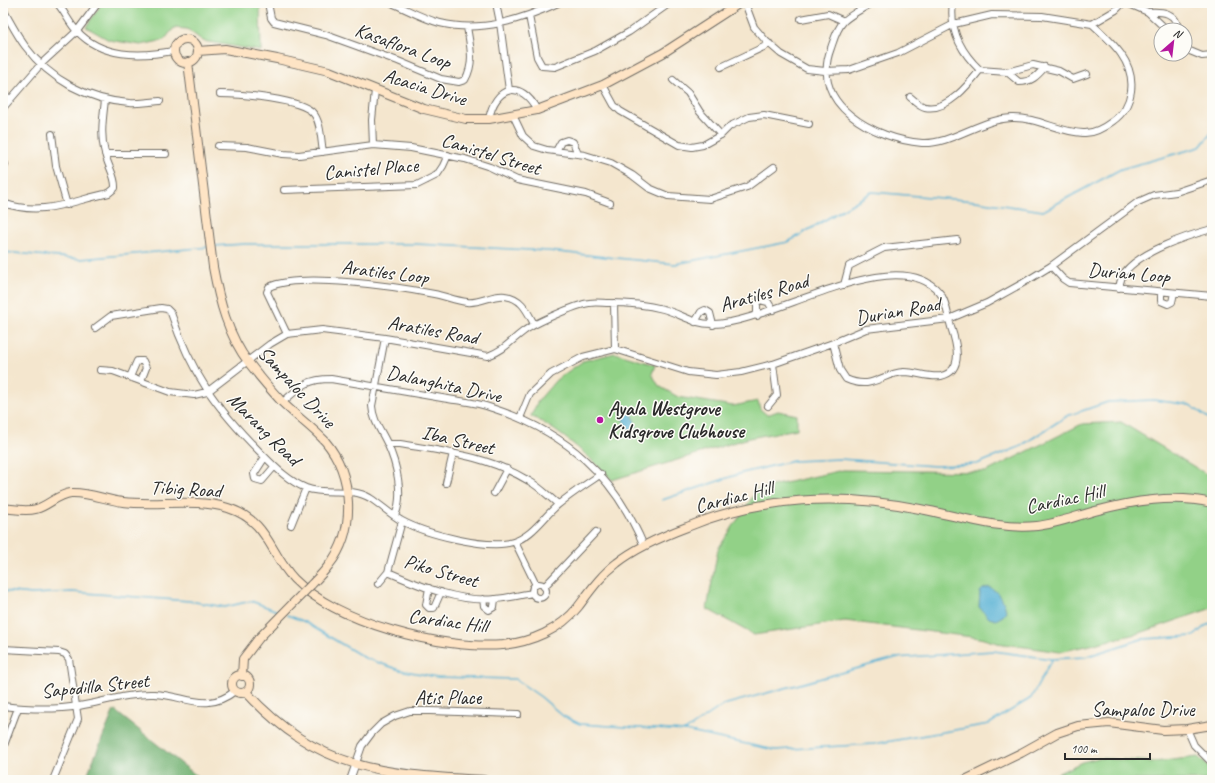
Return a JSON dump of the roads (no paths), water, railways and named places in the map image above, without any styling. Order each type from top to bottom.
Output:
[{"type":"street","points":[[57,3],[77,31],[106,50],[142,56],[173,51]]},
{"type":"street","points":[[3,108],[41,64],[77,31],[98,3]]},
{"type":"street","name":"Kasaflora Loop","points":[[268,3],[271,18],[274,22],[326,35],[398,61],[441,79],[451,81],[465,80],[470,71],[472,62],[467,27]]},
{"type":"street","name":"Kasaflora Loop","points":[[392,3],[440,23],[467,27],[500,23],[529,16],[558,3]]},
{"type":"street","points":[[496,3],[510,90]]},
{"type":"street","points":[[529,16],[537,57],[542,66],[555,67],[602,47],[629,32],[670,3]]},
{"type":"street","name":"Acacia Drive","points":[[198,51],[225,49],[277,58],[329,72],[424,109],[466,119],[489,119],[537,110],[603,85],[663,52],[740,3]]},
{"type":"street","points":[[745,3],[754,27],[781,54],[807,69],[825,71],[849,70],[898,53],[954,24],[992,15],[1042,16],[1092,24],[1112,42],[1126,62],[1132,80],[1130,98],[1122,115],[1105,127],[1084,133],[1061,129],[1035,120],[1012,118],[986,122],[942,141],[924,143],[896,139],[873,131],[854,120],[839,103],[833,93],[825,71],[829,53],[837,32],[844,21],[872,3]]},
{"type":"street","points":[[953,3],[956,39],[964,53],[980,70],[1007,72],[1033,65],[1059,71],[1072,79],[1087,74]]},
{"type":"street","points":[[1092,24],[1116,10],[1123,3]]},
{"type":"street","points":[[1127,3],[1148,12],[1159,22]]},
{"type":"street","points":[[3,10],[25,46],[41,64],[62,81],[84,94],[105,100],[131,104],[160,101]]},
{"type":"street","points":[[1148,12],[1161,11],[1172,16],[1176,22]]},
{"type":"street","points":[[801,18],[828,14],[844,21]]},
{"type":"street","points":[[187,38],[196,44],[198,51],[195,58],[188,62],[179,60],[173,51],[177,42],[187,38]]},
{"type":"street","points":[[721,67],[770,44]]},
{"type":"street","points":[[1193,53],[1212,55]]},
{"type":"street","name":"Sampaloc Drive","points":[[188,62],[201,179],[213,267],[218,296],[226,320],[248,362],[283,402],[320,436],[334,454],[341,468],[348,491],[346,522],[339,548],[330,565],[259,638],[243,659],[242,676]]},
{"type":"street","points":[[1007,72],[1019,82],[1029,82],[1045,67]]},
{"type":"street","points":[[910,97],[924,107],[936,107],[963,92],[980,70]]},
{"type":"street","points":[[673,80],[688,93],[700,112],[721,135]]},
{"type":"street","points":[[603,85],[614,105],[620,111],[679,145],[692,147],[702,145],[721,135],[730,126],[748,117],[764,115],[809,124]]},
{"type":"street","points":[[373,144],[372,120],[375,90]]},
{"type":"street","points":[[489,119],[491,107],[496,98],[502,93],[510,90],[526,94],[532,100],[537,110]]},
{"type":"street","points":[[3,92],[10,100]]},
{"type":"street","points":[[220,94],[240,94],[270,98],[308,108],[316,117],[323,152]]},
{"type":"street","points":[[3,203],[14,207],[50,209],[109,193],[115,188],[115,182],[105,154],[102,138],[105,100]]},
{"type":"street","points":[[514,115],[523,136],[534,146],[578,154],[611,163],[632,175],[649,188],[668,196],[690,199],[710,199],[747,187],[774,167]]},
{"type":"street","points":[[52,134],[56,166],[67,205]]},
{"type":"street","points":[[556,151],[561,142],[567,140],[573,142],[578,154]]},
{"type":"street","name":"Canistel Street","points":[[218,146],[247,147],[283,154],[299,155],[373,144],[410,148],[448,155],[490,167],[530,184],[586,194],[610,204]]},
{"type":"street","points":[[105,154],[166,154]]},
{"type":"street","name":"Canistel Place","points":[[284,190],[416,185],[437,175],[448,155]]},
{"type":"street","name":"Durian Road","points":[[520,418],[530,394],[551,374],[583,357],[615,350],[688,372],[716,375],[741,372],[773,364],[833,343],[866,329],[949,319],[987,303],[1051,266],[1138,202],[1154,195],[1176,192],[1212,180]]},
{"type":"street","points":[[1119,288],[1123,274],[1136,262],[1157,249],[1175,241],[1212,229]]},
{"type":"street","points":[[844,285],[849,266],[884,248],[957,240]]},
{"type":"street","name":"Durian Loop","points":[[1051,266],[1062,279],[1069,283],[1212,296]]},
{"type":"street","name":"Aratiles Road","points":[[100,370],[113,371],[183,395],[194,395],[207,392],[270,344],[287,334],[322,330],[385,338],[488,356],[502,350],[534,324],[589,303],[631,302],[664,309],[695,322],[728,324],[878,275],[911,276],[929,282],[941,293],[957,344],[957,361],[952,370],[942,376],[903,372],[867,384],[846,379],[840,370],[833,343]]},
{"type":"street","name":"Aratiles Loop","points":[[287,334],[267,292],[269,287],[299,281],[318,280],[400,289],[434,294],[468,302],[505,296],[522,303],[534,324]]},
{"type":"street","points":[[1161,292],[1161,300],[1168,304],[1172,302],[1174,293]]},
{"type":"street","points":[[756,316],[757,303],[760,300],[768,302],[773,310]]},
{"type":"street","points":[[614,303],[615,350]]},
{"type":"street","name":"Marang Road","points":[[95,328],[111,316],[161,308],[167,309],[171,313],[188,356],[207,392],[232,425],[274,467],[306,488],[358,492],[370,498],[402,521],[427,531],[485,545],[501,545],[515,542],[543,521],[558,504],[601,474]]},
{"type":"street","points":[[695,322],[701,312],[706,310],[710,313],[712,324]]},
{"type":"street","points":[[385,338],[372,406],[373,418],[388,444],[399,493],[400,506],[395,516]]},
{"type":"street","points":[[130,377],[137,361],[143,361],[146,368],[141,381]]},
{"type":"street","points":[[768,406],[777,395],[773,364]]},
{"type":"street","name":"Dalanghita Drive","points":[[283,402],[305,383],[317,379],[331,379],[491,407],[520,418],[562,442],[601,474],[627,512],[644,546]]},
{"type":"street","name":"Iba Street","points":[[388,444],[400,444],[478,458],[507,469],[531,482],[558,504]]},
{"type":"street","points":[[446,484],[453,453]]},
{"type":"street","points":[[265,457],[254,474],[254,479],[262,481],[274,467]]},
{"type":"street","points":[[494,493],[507,469]]},
{"type":"street","points":[[291,525],[306,488]]},
{"type":"street","name":"Tibig Road","points":[[3,508],[26,511],[36,509],[65,494],[75,493],[126,502],[204,504],[231,508],[250,519],[266,534],[286,570],[296,581],[314,596],[330,605]]},
{"type":"street","name":"Cardiac Hill","points":[[330,605],[364,621],[422,638],[452,643],[501,645],[520,642],[546,632],[564,620],[576,609],[599,579],[629,553],[720,514],[749,506],[792,500],[872,501],[901,505],[979,522],[1018,526],[1039,526],[1132,502],[1174,499],[1212,503]]},
{"type":"street","points":[[378,584],[388,572],[402,521]]},
{"type":"street","points":[[544,587],[596,532]]},
{"type":"street","points":[[515,542],[536,585],[544,587]]},
{"type":"street","name":"Piko Street","points":[[388,572],[441,592],[483,599],[495,600],[532,593]]},
{"type":"street","points":[[536,585],[532,589],[532,593],[535,597],[542,597],[546,591],[544,587]]},
{"type":"street","points":[[430,588],[426,601],[426,605],[429,608],[434,608],[441,592]]},
{"type":"street","points":[[483,599],[484,606],[489,610],[494,607],[495,600]]},
{"type":"street","points":[[3,649],[59,652],[65,654],[69,659],[78,719],[53,780]]},
{"type":"street","points":[[242,676],[247,677],[250,682],[250,688],[246,692],[240,693],[235,691],[232,686],[234,680],[242,676]]},
{"type":"street","name":"Sapodilla Street","points":[[3,706],[48,709],[77,706],[138,694],[154,694],[207,703],[227,697],[235,691]]},
{"type":"street","points":[[246,692],[267,714],[297,738],[330,756],[355,765],[403,774],[484,780]]},
{"type":"street","points":[[3,748],[18,708]]},
{"type":"street","name":"Atis Place","points":[[350,780],[362,746],[381,724],[395,716],[410,711],[518,714]]},
{"type":"street","name":"Sampaloc Drive","points":[[965,780],[1021,753],[1057,733],[1078,726],[1109,723],[1163,730],[1187,730],[1212,726]]},
{"type":"street","points":[[1187,730],[1194,745],[1212,763]]},
{"type":"water","points":[[630,408],[637,428],[628,431],[621,411]]},
{"type":"water","points":[[989,587],[996,591],[1004,603],[1006,611],[1003,616],[996,620],[989,618],[979,607],[980,592]]},
{"type":"waterway","points":[[214,246],[244,244],[415,244],[548,251],[675,264],[788,242],[872,192],[976,201],[1043,211],[1121,169],[1200,147],[1212,132]]},
{"type":"waterway","points":[[3,252],[81,259],[209,247]]},
{"type":"waterway","points":[[662,500],[742,473],[793,461],[840,459],[935,466],[977,464],[1019,447],[1067,416],[1108,402],[1154,400],[1190,405],[1212,421]]},
{"type":"waterway","points":[[3,591],[32,594],[72,592],[189,601],[225,607],[251,601],[280,612]]},
{"type":"waterway","points":[[287,615],[303,621],[365,658],[400,670],[437,677],[515,679],[541,697],[563,716],[580,724],[685,731],[775,750],[874,744],[989,724],[1031,698],[1052,659]]},
{"type":"waterway","points":[[685,731],[723,705],[895,658],[993,651],[1052,659],[1085,657],[1142,639],[1194,636],[1205,626],[1212,623]]},
{"type":"place","name":"Ayala Westgrove Kidsgrove Clubhouse","points":[[600,420]]}]
